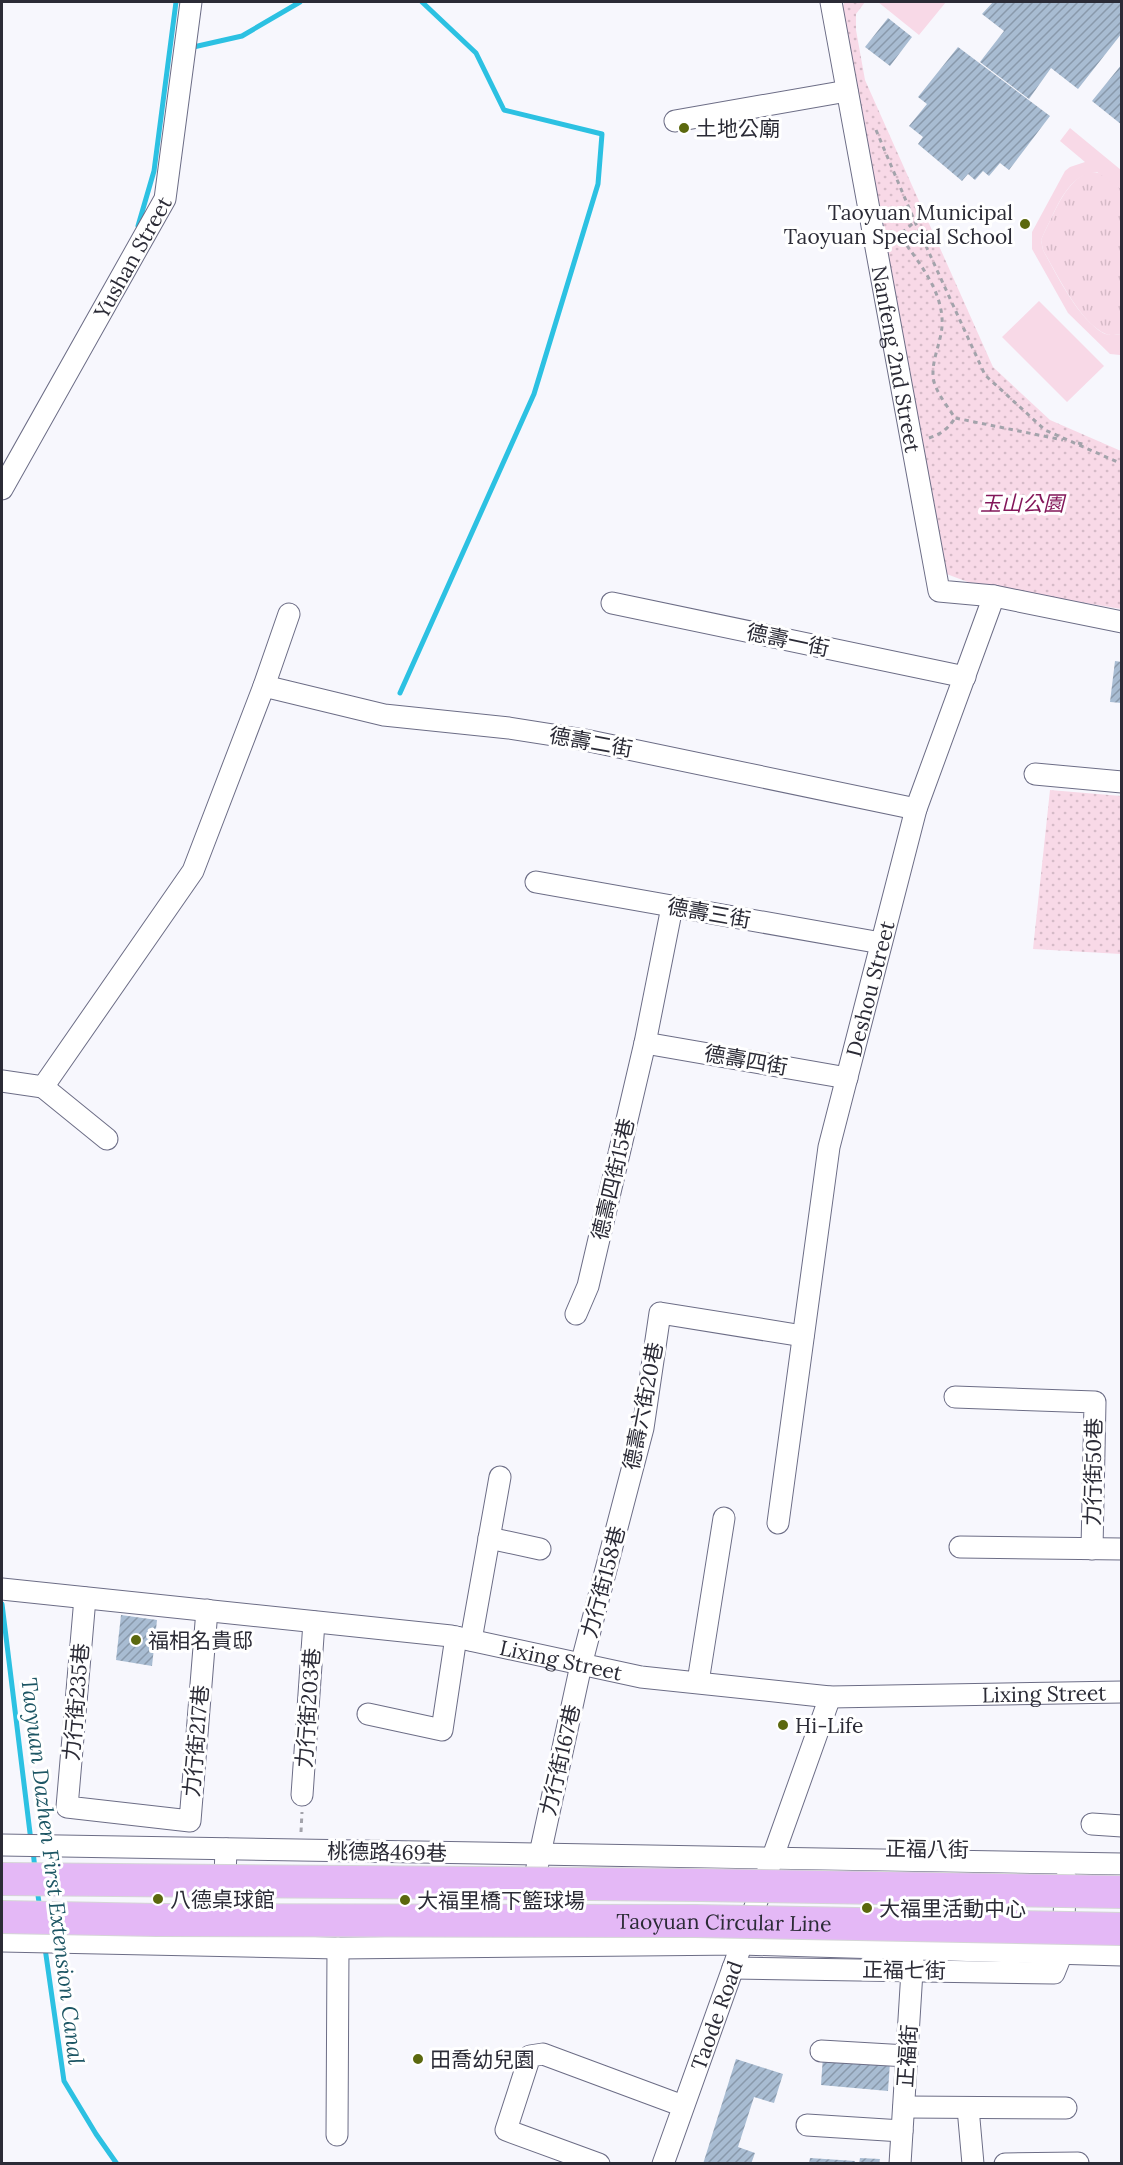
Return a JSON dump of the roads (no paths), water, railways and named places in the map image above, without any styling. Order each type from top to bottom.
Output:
[{"type":"highway","name":"Taoyuan Circular Line","points":[[2,1879],[689,1885],[1122,1892]]},
{"type":"highway","name":"Taoyuan Circular Line","points":[[2,1917],[157,1920],[695,1921],[1122,1929]]},
{"type":"street","name":"Yushan Street","points":[[2,489],[165,199],[191,2]]},
{"type":"street","name":"Nanfeng 2nd Street","points":[[831,2],[939,591],[994,596]]},
{"type":"street","points":[[675,121],[847,92]]},
{"type":"street","points":[[994,596],[1122,622]]},
{"type":"street","name":"Deshou Street","points":[[778,1523],[829,1147],[916,809],[994,596]]},
{"type":"street","name":"德壽一街","points":[[612,603],[964,677]]},
{"type":"street","points":[[43,1087],[193,871],[289,614]]},
{"type":"street","name":"德壽二街","points":[[264,686],[384,715],[509,728],[585,740],[916,809]]},
{"type":"street","points":[[1035,774],[1122,782]]},
{"type":"street","name":"德壽三街","points":[[536,882],[881,943]]},
{"type":"street","name":"德壽四街15巷","points":[[576,1314],[588,1286],[645,1043],[672,907]]},
{"type":"street","name":"德壽四街","points":[[645,1043],[847,1078]]},
{"type":"street","points":[[2,1081],[43,1087],[107,1139]]},
{"type":"street","name":"德壽六街20巷","points":[[624,1499],[643,1428],[660,1313],[803,1336]]},
{"type":"street","name":"力行街50巷","points":[[955,1397],[1095,1402],[1092,1549],[1122,1549]]},
{"type":"street","points":[[368,1714],[442,1730],[489,1538],[500,1477]]},
{"type":"street","name":"力行街158巷","points":[[581,1665],[624,1499]]},
{"type":"street","points":[[698,1682],[724,1518]]},
{"type":"street","points":[[489,1538],[540,1549]]},
{"type":"street","points":[[960,1547],[1092,1549]]},
{"type":"street","name":"Lixing Street","points":[[2,1589],[464,1639],[641,1677],[830,1697],[1122,1692]]},
{"type":"street","name":"力行街235巷","points":[[67,1807],[85,1598]]},
{"type":"street","name":"力行街217巷","points":[[67,1807],[190,1821],[207,1610]]},
{"type":"street","name":"力行街203巷","points":[[302,1795],[314,1622]]},
{"type":"street","name":"力行街167巷","points":[[520,1946],[581,1665]]},
{"type":"street","name":"Taode Road","points":[[663,2163],[830,1697]]},
{"type":"street","points":[[1092,1824],[1122,1826]]},
{"type":"street","name":"桃德路469巷","points":[[2,1845],[539,1854],[774,1852]]},
{"type":"street","points":[[222,1946],[226,1849]]},
{"type":"street","name":"正福八街","points":[[774,1852],[1066,1852],[1066,1863]]},
{"type":"street","points":[[1062,1953],[1066,1863],[1122,1864]]},
{"type":"street","points":[[2,1941],[338,1948],[741,1944],[913,1959],[1062,1953],[1122,1955]]},
{"type":"street","points":[[337,2135],[338,1948]]},
{"type":"street","name":"正福七街","points":[[733,1968],[913,1959]]},
{"type":"street","name":"正福街","points":[[900,2163],[913,1959]]},
{"type":"street","points":[[821,2051],[907,2056]]},
{"type":"street","points":[[598,2163],[506,2130],[530,2056],[543,2054],[683,2106]]},
{"type":"street","points":[[904,2108],[1066,2108]]},
{"type":"street","points":[[968,2108],[974,2163]]},
{"type":"street","points":[[807,2125],[902,2131]]},
{"type":"street","points":[[1005,2163],[1078,2163]]},
{"type":"waterway","name":"Taoyuan Dazhen First Extension Canal","points":[[138,226],[154,171],[176,2]]},
{"type":"waterway","points":[[189,48],[242,36],[300,2]]},
{"type":"waterway","points":[[400,693],[534,394],[598,184],[602,134],[504,110],[476,53],[422,2]]},
{"type":"waterway","name":"Taoyuan Dazhen First Extension Canal","points":[[2,1604],[31,1841]]},
{"type":"waterway","name":"Taoyuan Dazhen First Extension Canal","points":[[33,1850],[35,1870]]},
{"type":"waterway","name":"Taoyuan Dazhen First Extension Canal","points":[[37,1889],[40,1909]]},
{"type":"waterway","name":"Taoyuan Dazhen First Extension Canal","points":[[45,1948],[64,2081],[117,2164]]},
{"type":"place","name":"土地公廟","points":[[684,128]]},
{"type":"place","name":"Taoyuan Municipal Taoyuan Special School","points":[[1025,224]]},
{"type":"place","name":"福相名貴邸","points":[[136,1640]]},
{"type":"place","name":"Hi-Life","points":[[783,1725]]},
{"type":"place","name":"八德桌球館","points":[[158,1899]]},
{"type":"place","name":"大福里橋下籃球場","points":[[405,1900]]},
{"type":"place","name":"大福里活動中心","points":[[867,1908]]},
{"type":"place","name":"田喬幼兒園","points":[[418,2059]]},
{"type":"park label","name":"玉山公園","points":[[1022,503]]}]
